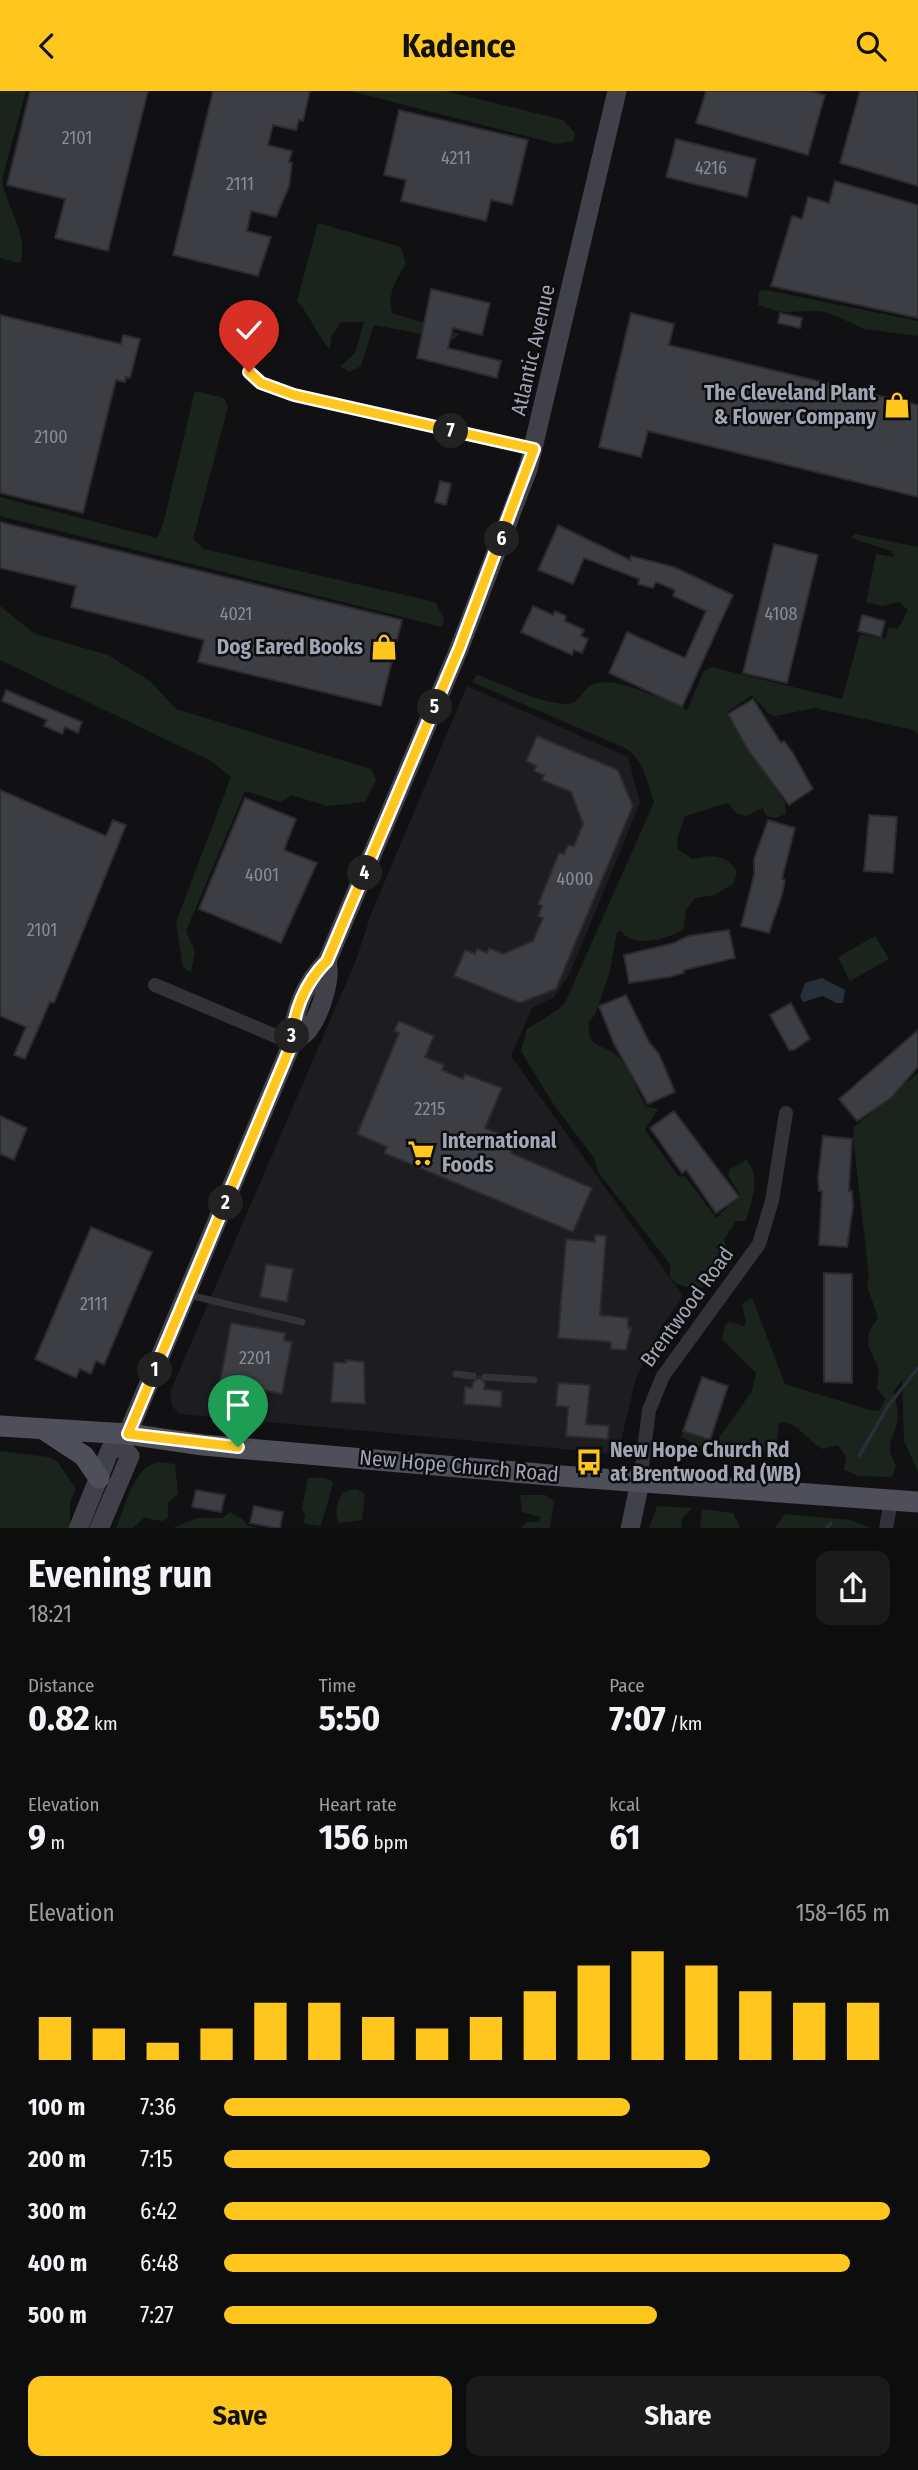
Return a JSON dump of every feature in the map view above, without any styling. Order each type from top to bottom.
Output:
[{"type":"main road","name":"Atlantic Avenue","points":[[78,1528],[110,1450],[125,1440],[292,1043],[309,1030],[328,984],[330,973],[327,961],[459,649],[534,449],[617,91]]},
{"type":"main road","name":"New Hope Church Road","points":[[0,1426],[125,1440],[918,1502]]},
{"type":"main road","points":[[44,1430],[85,1456],[99,1478]]},
{"type":"main road","name":"Atlantic Avenue","points":[[99,1528],[130,1457],[125,1440]]},
{"type":"main road","name":"Brentwood Road","points":[[630,1528],[640,1482]]},
{"type":"street","points":[[249,372],[261,383],[294,395],[534,449]]},
{"type":"street","points":[[155,985],[292,1043]]},
{"type":"street","name":"Brentwood Road","points":[[640,1482],[649,1410],[663,1376],[759,1244],[772,1201],[786,1114]]},
{"type":"street","points":[[886,1528],[891,1500]]},
{"type":"lane","points":[[188,1294],[302,1322]]},
{"type":"lane","points":[[456,1374],[473,1376]]},
{"type":"lane","points":[[485,1377],[534,1380]]},
{"type":"shaded area","points":[[0,91],[26,91],[2,179],[22,242],[20,263],[0,258]]},
{"type":"shaded area","points":[[350,91],[446,91],[563,120],[575,133],[573,141],[557,144]]},
{"type":"shaded area","points":[[318,223],[401,247],[406,264],[392,293],[392,313],[460,334],[453,340],[374,325],[361,366],[349,372],[340,366],[355,353],[364,322],[341,322],[331,337],[330,350],[297,301]]},
{"type":"shaded area","points":[[766,290],[918,321],[918,336],[864,329],[820,311],[780,312],[758,305],[759,291]]},
{"type":"shaded area","points":[[195,391],[224,398],[228,407],[193,539],[204,549],[435,602],[444,618],[442,627],[0,516],[0,497],[157,538],[163,524]]},
{"type":"shaded area","points":[[855,534],[918,547],[918,734],[914,730],[815,708],[775,716],[769,714],[752,695],[726,713],[785,803],[786,814],[775,818],[766,816],[763,808],[746,816],[737,814],[728,803],[685,816],[677,839],[678,849],[692,859],[712,856],[727,861],[737,871],[734,883],[715,895],[695,898],[686,910],[683,930],[676,933],[660,939],[642,941],[634,940],[621,931],[617,932],[610,971],[595,1015],[589,1021],[589,1031],[594,1042],[620,1059],[646,1107],[658,1109],[645,1130],[679,1177],[685,1176],[716,1218],[740,1195],[728,1175],[730,1169],[746,1160],[751,1166],[754,1189],[746,1221],[736,1221],[724,1240],[730,1254],[711,1282],[698,1290],[677,1284],[670,1277],[670,1264],[598,1172],[594,1158],[554,1105],[521,1051],[527,1029],[559,1009],[566,1001],[654,802],[646,779],[636,758],[625,748],[472,682],[477,675],[531,696],[565,704],[576,701],[590,686],[611,683],[638,689],[687,710],[704,671],[711,667],[842,699],[860,634],[885,639],[889,627],[898,629],[908,610],[899,602],[882,606],[866,602],[876,554],[895,557],[891,551],[851,538]]},
{"type":"shaded area","points":[[0,606],[35,634],[108,655],[151,682],[176,709],[371,769],[376,780],[365,802],[327,806],[291,795],[281,802],[245,791],[186,931],[195,951],[191,972],[183,967],[176,922],[231,777],[211,761],[0,660]]},
{"type":"shaded area","points":[[467,686],[628,757],[640,803],[570,973],[554,997],[532,1008],[511,1056],[683,1296],[661,1328],[636,1378],[618,1454],[179,1414],[172,1406],[170,1392],[356,960],[371,914]]},
{"type":"shaded area","points":[[875,936],[889,959],[850,981],[838,957]]},
{"type":"shaded area","points":[[822,978],[845,990],[843,1003],[836,1003],[823,996],[803,1002],[800,997],[805,983]]},
{"type":"shaded area","points":[[918,1073],[918,1472],[904,1441],[902,1380],[894,1391],[898,1415],[890,1445],[896,1466],[892,1477],[858,1476],[844,1470],[846,1456],[838,1445],[823,1449],[791,1424],[779,1423],[775,1454],[701,1447],[681,1437],[683,1432],[716,1442],[752,1391],[756,1373],[722,1339],[725,1325],[730,1322],[743,1326],[746,1323],[742,1304],[752,1298],[785,1384],[879,1411],[886,1399],[877,1389],[879,1370],[868,1345],[869,1332],[878,1318],[867,1286],[869,1276],[854,1127]]},
{"type":"shaded area","points":[[0,1451],[48,1457],[57,1461],[76,1489],[70,1502],[70,1528],[0,1528]]},
{"type":"shaded area","points":[[159,1462],[175,1464],[178,1494],[168,1502],[168,1518],[163,1521],[144,1518],[133,1528],[116,1528],[137,1479],[150,1465]]},
{"type":"shaded area","points":[[308,1478],[325,1478],[333,1482],[321,1526],[303,1523],[305,1515],[302,1508]]},
{"type":"shaded area","points":[[356,1489],[365,1494],[362,1520],[339,1523],[336,1511],[343,1492]]},
{"type":"shaded area","points":[[520,1495],[545,1495],[554,1501],[550,1528],[520,1528],[528,1522],[539,1522],[540,1517],[522,1512]]},
{"type":"shaded area","points":[[657,1506],[692,1508],[681,1520],[682,1528],[649,1528]]},
{"type":"shaded area","points":[[702,1509],[733,1513],[740,1528],[700,1528]]},
{"type":"shaded area","points":[[230,1512],[247,1525],[258,1528],[173,1528],[197,1518],[223,1518]]},
{"type":"shaded area","points":[[785,1514],[851,1520],[871,1528],[775,1528]]},
{"type":"building","points":[[30,91],[148,91],[108,251],[55,238],[65,199],[7,185]]},
{"type":"building","points":[[213,91],[310,91],[303,121],[299,120],[296,130],[273,125],[268,145],[292,151],[289,162],[292,163],[289,187],[276,217],[251,211],[247,231],[271,237],[258,276],[173,255]]},
{"type":"building","points":[[706,91],[810,91],[825,95],[808,155],[696,123]]},
{"type":"building","points":[[860,91],[918,91],[918,186],[840,163]]},
{"type":"building","points":[[399,110],[528,140],[512,205],[491,200],[486,221],[401,201],[406,180],[384,175]]},
{"type":"building","points":[[676,139],[756,159],[747,197],[666,177]]},
{"type":"building","points":[[835,181],[918,205],[918,318],[771,286],[792,216],[802,219],[808,197],[829,203]]},
{"type":"building","points":[[431,289],[490,303],[482,335],[453,328],[448,348],[501,361],[497,378],[417,358]]},
{"type":"building","points":[[631,313],[674,324],[669,345],[918,405],[918,497],[648,431],[641,457],[599,447]]},
{"type":"building","points":[[780,313],[802,318],[800,328],[778,323]]},
{"type":"building","points":[[0,315],[121,344],[123,335],[140,339],[130,378],[126,377],[125,382],[116,380],[83,513],[0,493]]},
{"type":"building","points":[[440,481],[451,484],[446,505],[435,502]]},
{"type":"building","points":[[0,522],[402,620],[381,706],[198,662],[204,640],[71,607],[76,586],[0,568]]},
{"type":"building","points":[[558,525],[630,560],[631,556],[674,567],[733,595],[682,707],[609,673],[627,632],[685,658],[706,611],[673,596],[675,590],[656,582],[653,588],[638,584],[639,579],[584,558],[573,584],[538,570]]},
{"type":"building","points":[[774,544],[818,555],[787,683],[743,673]]},
{"type":"building","points":[[533,606],[553,615],[555,611],[566,616],[565,621],[584,630],[581,636],[588,639],[582,653],[574,650],[572,655],[521,632]]},
{"type":"building","points":[[862,615],[885,621],[881,637],[858,631]]},
{"type":"building","points":[[6,690],[82,722],[78,733],[65,727],[62,734],[44,726],[47,720],[2,701]]},
{"type":"building","points":[[753,699],[781,743],[784,741],[793,753],[813,789],[789,805],[748,750],[728,714]]},
{"type":"building","points":[[537,736],[618,770],[633,806],[556,989],[520,1003],[454,976],[465,950],[475,954],[477,949],[487,953],[489,948],[503,954],[533,941],[543,918],[538,916],[542,906],[538,904],[559,853],[564,854],[568,845],[574,846],[583,824],[571,792],[542,780],[544,775],[534,771],[536,766],[526,761]]},
{"type":"building","points":[[0,790],[106,836],[113,820],[126,825],[54,1003],[50,1002],[25,1059],[14,1055],[26,1027],[0,1016]]},
{"type":"building","points":[[245,798],[296,819],[284,850],[317,863],[281,943],[199,909]]},
{"type":"building","points":[[869,815],[897,817],[893,873],[864,871]]},
{"type":"building","points":[[768,820],[795,828],[782,879],[785,880],[782,895],[769,933],[741,926],[754,875],[754,859]]},
{"type":"building","points":[[729,930],[735,958],[684,970],[684,973],[669,977],[629,983],[624,955],[674,943],[688,936]]},
{"type":"building","points":[[626,995],[649,1042],[659,1054],[675,1092],[648,1104],[614,1044],[599,1006]]},
{"type":"building","points":[[791,1003],[810,1039],[794,1050],[789,1050],[770,1015]]},
{"type":"building","points":[[399,1021],[434,1036],[425,1057],[444,1065],[442,1070],[463,1079],[465,1074],[502,1088],[485,1128],[516,1141],[511,1153],[592,1188],[573,1232],[384,1153],[387,1147],[357,1134],[399,1033],[394,1031]]},
{"type":"building","points":[[918,1030],[918,1067],[891,1098],[857,1121],[839,1099]]},
{"type":"building","points":[[674,1111],[739,1197],[716,1213],[686,1170],[682,1173],[650,1128]]},
{"type":"building","points":[[0,1116],[27,1128],[14,1160],[0,1154]]},
{"type":"building","points":[[823,1136],[852,1139],[849,1191],[852,1191],[853,1207],[847,1247],[819,1245],[822,1191],[819,1191],[818,1177]]},
{"type":"building","points":[[91,1227],[152,1252],[104,1365],[96,1361],[91,1374],[80,1369],[76,1378],[35,1359]]},
{"type":"building","points":[[595,1235],[606,1236],[600,1315],[628,1318],[628,1328],[631,1328],[626,1350],[611,1349],[611,1342],[558,1338],[566,1239],[595,1242]]},
{"type":"building","points":[[266,1264],[293,1269],[287,1302],[260,1297]]},
{"type":"building","points":[[824,1273],[852,1274],[852,1383],[824,1382]]},
{"type":"building","points":[[231,1323],[285,1333],[284,1340],[292,1342],[282,1394],[220,1382]]},
{"type":"building","points":[[346,1360],[364,1362],[365,1404],[331,1402],[334,1362],[346,1363]]},
{"type":"building","points":[[479,1377],[485,1383],[484,1389],[502,1391],[501,1407],[464,1404],[465,1387],[472,1388],[473,1382]]},
{"type":"building","points":[[702,1377],[728,1386],[710,1440],[683,1431]]},
{"type":"building","points":[[558,1383],[590,1385],[586,1424],[609,1426],[608,1439],[566,1436],[568,1407],[556,1406]]},
{"type":"building","points":[[196,1490],[225,1495],[221,1512],[192,1507]]},
{"type":"building","points":[[254,1506],[283,1512],[280,1528],[250,1523]]},
{"type":"waterway","points":[[859,1456],[888,1406],[918,1368]]},
{"type":"waterway","points":[[827,1528],[831,1523]]},
{"type":"place","name":"The Cleveland Plant & Flower Company","points":[[897,405]]},
{"type":"place","name":"Dog Eared Books","points":[[384,647]]},
{"type":"place","name":"International Foods","points":[[421,1153]]},
{"type":"place","name":"New Hope Church Rd at Brentwood Rd (WB)","points":[[589,1462]]},
{"type":"route","points":[[238,1447],[128,1434],[292,1043],[293,1021],[310,981],[327,961],[459,649],[534,449],[294,395],[259,382],[249,372]]}]
